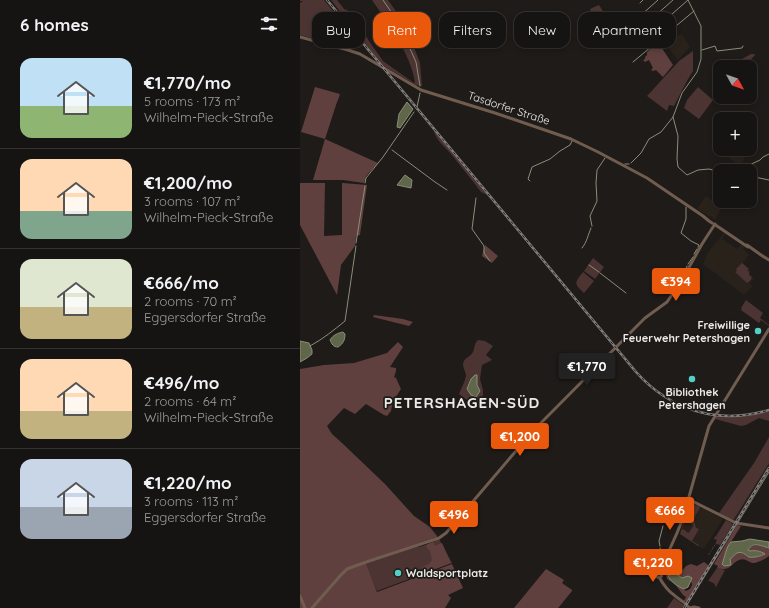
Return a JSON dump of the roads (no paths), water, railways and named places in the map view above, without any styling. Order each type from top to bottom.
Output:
[{"type":"street","name":"Tasdorfer Straße","points":[[300,37],[360,54],[421,90],[495,112],[571,139],[648,178],[769,260]]},
{"type":"street","points":[[312,608],[344,571],[369,561],[440,538],[446,533],[533,431],[645,318],[666,303],[683,278],[714,223]]},
{"type":"street","points":[[697,608],[690,608],[672,594],[664,584],[660,575],[661,567],[678,530],[709,426],[769,329]]},
{"type":"street","points":[[688,500],[736,523],[769,528]]},
{"type":"street","points":[[300,596],[305,608]]},
{"type":"waterway","points":[[383,0],[398,22],[416,62],[420,86]]},
{"type":"waterway","points":[[640,3],[643,0]]},
{"type":"waterway","points":[[644,12],[658,0]]},
{"type":"waterway","points":[[659,12],[673,0]]},
{"type":"waterway","points":[[674,12],[688,0]]},
{"type":"waterway","points":[[631,163],[641,153],[649,139],[661,132],[673,117],[682,93],[697,72],[701,59],[701,26],[688,0]]},
{"type":"waterway","points":[[633,62],[694,11]]},
{"type":"waterway","points":[[702,50],[715,46],[717,51],[742,48],[743,46]]},
{"type":"waterway","points":[[417,107],[420,93]]},
{"type":"waterway","points":[[365,183],[366,178],[383,157],[414,112]]},
{"type":"waterway","points":[[673,117],[678,136],[678,167],[687,175],[698,170],[713,170]]},
{"type":"waterway","points":[[530,181],[528,179],[532,167],[550,159],[570,145],[572,141]]},
{"type":"waterway","points":[[392,150],[447,190]]},
{"type":"waterway","points":[[752,164],[769,154]]},
{"type":"waterway","points":[[592,226],[590,216],[597,201],[597,170],[605,158]]},
{"type":"waterway","points":[[757,177],[769,180]]},
{"type":"waterway","points":[[356,243],[365,186]]},
{"type":"waterway","points":[[476,198],[472,229],[484,246],[484,253],[490,261]]},
{"type":"waterway","points":[[686,207],[686,219],[681,233],[699,245],[698,247]]},
{"type":"waterway","points":[[582,248],[591,228]]},
{"type":"waterway","points":[[310,346],[345,321],[356,246]]},
{"type":"waterway","points":[[694,254],[697,249]]},
{"type":"waterway","points":[[688,264],[693,257]]},
{"type":"waterway","points":[[589,265],[599,272]]},
{"type":"waterway","points":[[684,273],[687,266]]},
{"type":"waterway","points":[[600,273],[626,293]]},
{"type":"waterway","points":[[660,546],[659,541],[663,526]]},
{"type":"waterway","points":[[660,548],[663,558]]},
{"type":"tram line","points":[[685,608],[769,472]]},
{"type":"railway","points":[[327,0],[636,372],[650,385],[680,405],[714,415],[732,416],[769,410]]},
{"type":"railway","points":[[684,608],[769,468]]},
{"type":"place","name":"Freiwillige Feuerwehr Petershagen","points":[[758,331]]},
{"type":"place","name":"Bibliothek Petershagen","points":[[692,379]]},
{"type":"place","name":"Waldsportplatz","points":[[398,573]]},
{"type":"district","name":"PETERSHAGEN-SÜD","points":[[462,403]]}]
